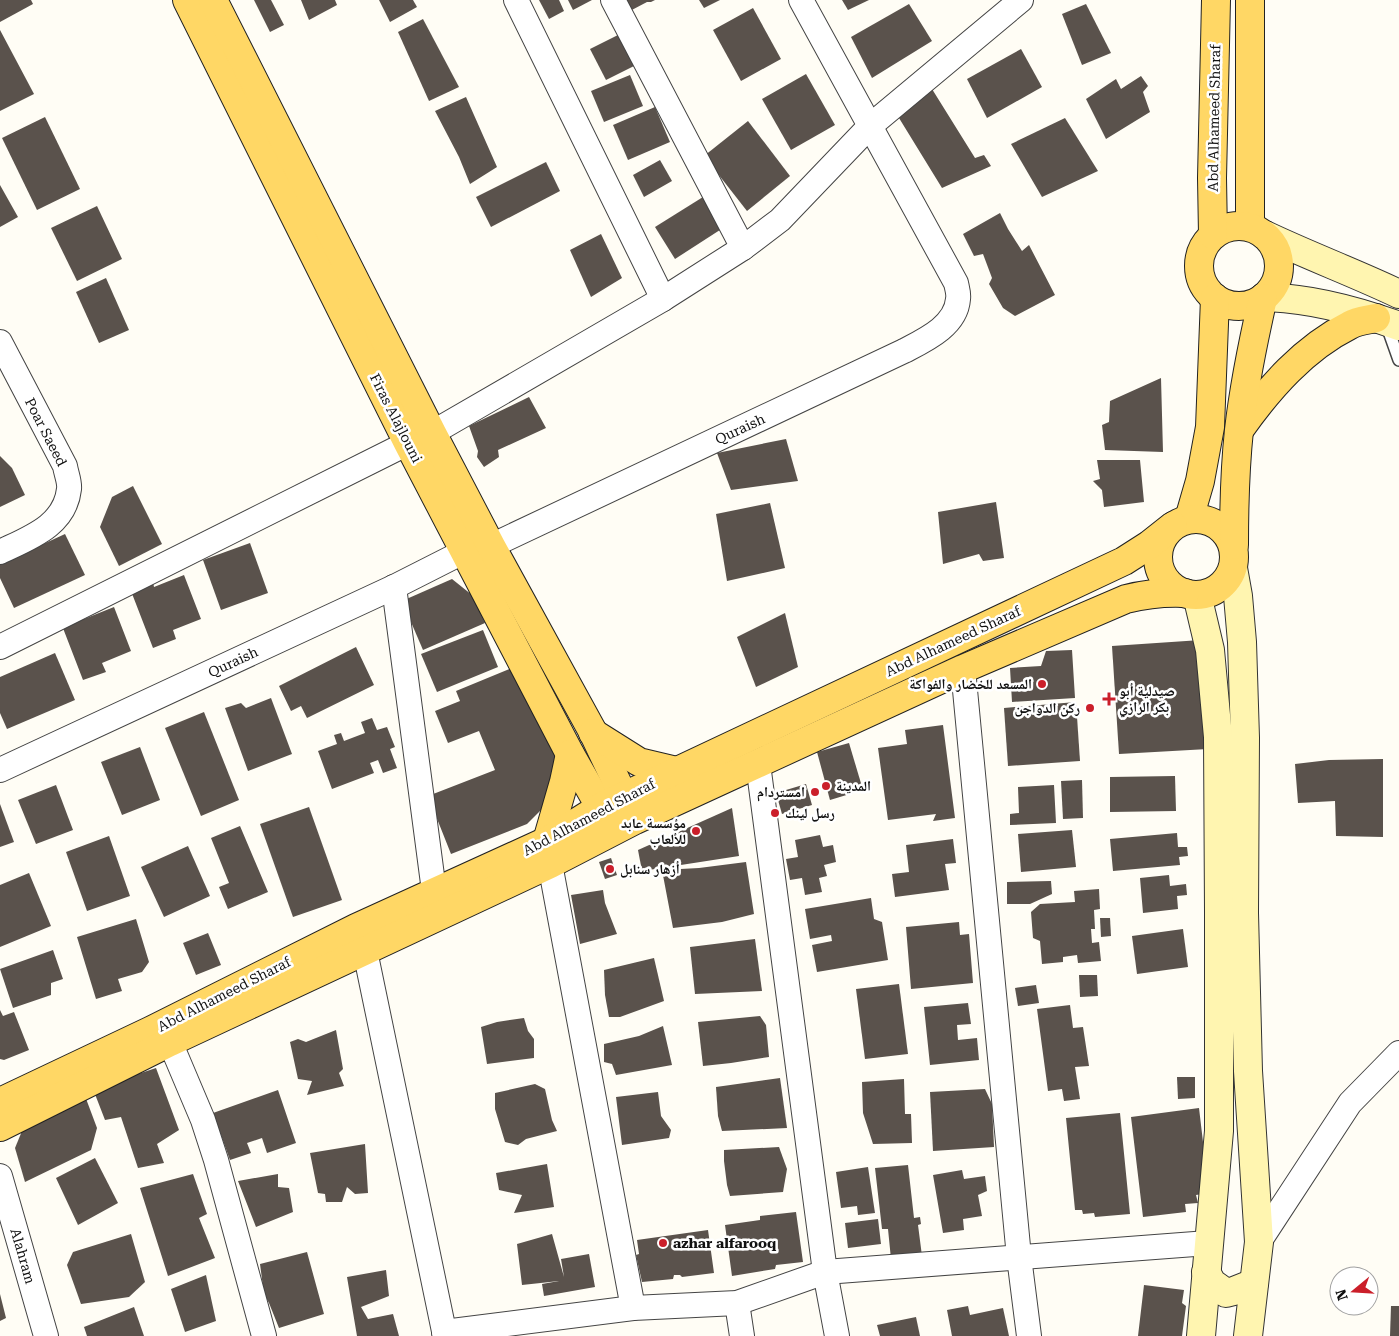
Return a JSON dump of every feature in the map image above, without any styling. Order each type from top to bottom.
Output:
[{"type":"main road","name":"Firas Alajlouni","points":[[187,0],[420,438],[491,546],[593,732],[619,814]]},
{"type":"main road","name":"Firas Alajlouni","points":[[213,0],[420,438],[465,552],[570,754],[619,814]]},
{"type":"main road","name":"Abd Alhameed Sharaf","points":[[1213,235],[1212,178],[1216,0]]},
{"type":"main road","points":[[1250,0],[1250,177],[1258,231]]},
{"type":"main road","points":[[1212,178],[1221,182],[1231,183],[1250,177]]},
{"type":"main road","points":[[1231,226],[1241,226],[1258,231],[1273,244],[1278,255],[1279,267],[1272,289],[1264,298],[1244,306],[1224,303],[1208,291],[1199,272],[1201,252],[1213,235],[1231,226]]},
{"type":"main road","points":[[1181,523],[1202,473],[1210,427],[1215,298]]},
{"type":"main road","points":[[1233,557],[1220,527],[1211,521],[1200,519],[1181,523],[1165,535],[1158,557],[1160,569],[1166,580],[1174,588],[1191,594],[1209,593],[1219,588],[1227,579],[1233,557],[1234,487],[1239,430],[1253,342],[1264,298]]},
{"type":"main road","points":[[1239,430],[1262,399],[1300,360],[1325,341],[1351,324],[1387,322]]},
{"type":"main road","name":"Abd Alhameed Sharaf","points":[[619,814],[677,771],[1124,561],[1181,523]]},
{"type":"main road","name":"Abd Alhameed Sharaf","points":[[0,1102],[150,1031],[360,939],[548,852],[619,814],[758,764],[963,669],[1126,599],[1165,592],[1191,594]]},
{"type":"main road","points":[[593,732],[639,762],[677,771]]},
{"type":"main road","points":[[548,852],[570,754]]},
{"type":"main road","name":"Abd Alhameed Sharaf","points":[[0,1127],[170,1042],[360,939],[434,892],[548,852]]},
{"type":"street","points":[[516,0],[663,299]]},
{"type":"street","points":[[613,0],[743,248]]},
{"type":"street","points":[[801,0],[870,126]]},
{"type":"street","points":[[0,647],[420,438],[663,299],[743,248],[780,220],[870,126],[1021,0]]},
{"type":"street","name":"Quraish","points":[[491,546],[904,351],[933,335],[946,323],[956,308],[958,297],[956,283],[870,126]]},
{"type":"street","points":[[1258,231],[1399,294]]},
{"type":"street","points":[[1264,298],[1288,298],[1329,304],[1387,322]]},
{"type":"street","name":"Poar Saeed","points":[[0,342],[64,466],[70,488],[63,510],[53,523],[38,533],[0,552]]},
{"type":"street","name":"Quraish","points":[[0,770],[394,587],[465,552]]},
{"type":"street","points":[[1233,557],[1242,642],[1245,738],[1244,933],[1248,1081],[1259,1242],[1248,1336]]},
{"type":"street","points":[[394,587],[434,892]]},
{"type":"street","points":[[1191,594],[1210,650],[1218,737],[1219,1131],[1208,1243],[1202,1336]]},
{"type":"street","points":[[963,669],[1019,1257],[1029,1336]]},
{"type":"street","points":[[758,764],[825,1272],[838,1336]]},
{"type":"street","points":[[548,852],[633,1308]]},
{"type":"street","points":[[360,939],[444,1334],[525,1329],[633,1308],[737,1303],[825,1272],[1208,1243]]},
{"type":"street","points":[[170,1042],[203,1120],[216,1160],[264,1336]]},
{"type":"street","points":[[1259,1242],[1350,1103],[1399,1053]]},
{"type":"street","name":"Alahram","points":[[0,1176],[46,1336]]},
{"type":"street","points":[[1212,1205],[1226,1198],[1240,1196],[1249,1198],[1256,1206]]},
{"type":"street","points":[[1206,1272],[1212,1283],[1226,1292],[1254,1283]]},
{"type":"street","points":[[737,1303],[742,1336]]},
{"type":"lane","points":[[1387,322],[1399,360]]},
{"type":"building","points":[[0,0],[31,0],[33,4],[0,22]]},
{"type":"building","points":[[254,0],[271,0],[284,25],[270,32]]},
{"type":"building","points":[[301,0],[335,0],[337,5],[309,20]]},
{"type":"building","points":[[379,0],[413,0],[417,7],[390,22]]},
{"type":"building","points":[[539,0],[559,0],[564,11],[549,19]]},
{"type":"building","points":[[568,0],[592,0],[573,10]]},
{"type":"building","points":[[622,0],[655,0],[628,12]]},
{"type":"building","points":[[699,0],[720,0],[704,8]]},
{"type":"building","points":[[842,0],[869,0],[848,10]]},
{"type":"building","points":[[909,4],[932,41],[872,78],[851,37]]},
{"type":"building","points":[[1086,4],[1111,53],[1082,65],[1062,14]]},
{"type":"building","points":[[753,8],[781,59],[741,81],[713,30]]},
{"type":"building","points":[[423,19],[459,87],[429,101],[398,32]]},
{"type":"building","points":[[0,30],[34,94],[0,111]]},
{"type":"building","points":[[620,34],[636,65],[606,80],[590,49]]},
{"type":"building","points":[[1021,49],[1042,87],[987,118],[967,79]]},
{"type":"building","points":[[806,74],[835,125],[791,150],[762,99]]},
{"type":"building","points":[[630,75],[643,106],[604,122],[591,91]]},
{"type":"building","points":[[1141,76],[1148,86],[1143,92],[1150,112],[1106,139],[1086,99],[1116,79],[1121,89]]},
{"type":"building","points":[[932,89],[975,158],[984,155],[991,166],[942,188],[899,118]]},
{"type":"building","points":[[466,97],[497,167],[470,184],[459,157],[435,111]]},
{"type":"building","points":[[655,107],[670,142],[628,160],[613,125]]},
{"type":"building","points":[[45,117],[80,189],[37,210],[2,138]]},
{"type":"building","points":[[1065,118],[1098,171],[1042,197],[1011,144]]},
{"type":"building","points":[[748,121],[790,176],[747,211],[704,156]]},
{"type":"building","points":[[660,160],[672,181],[644,197],[633,175]]},
{"type":"building","points":[[546,162],[560,191],[491,227],[476,197]]},
{"type":"building","points":[[0,185],[18,217],[0,227]]},
{"type":"building","points":[[703,197],[723,228],[675,259],[655,227]]},
{"type":"building","points":[[97,206],[122,259],[77,281],[51,228]]},
{"type":"building","points":[[1000,213],[1022,251],[1029,245],[1055,295],[1015,316],[1003,308],[989,284],[992,278],[983,254],[974,256],[963,234]]},
{"type":"building","points":[[601,234],[622,278],[591,297],[570,250]]},
{"type":"building","points":[[106,278],[129,330],[99,343],[76,292]]},
{"type":"building","points":[[1161,378],[1163,452],[1105,450],[1102,425],[1109,422],[1110,401]]},
{"type":"building","points":[[529,397],[546,428],[498,450],[499,457],[484,467],[477,457],[478,451],[469,426]]},
{"type":"building","points":[[786,439],[798,481],[731,490],[717,453]]},
{"type":"building","points":[[0,456],[12,468],[25,495],[0,507]]},
{"type":"building","points":[[1097,460],[1140,460],[1144,502],[1104,507],[1102,490],[1093,481],[1100,479]]},
{"type":"building","points":[[133,486],[162,544],[119,566],[100,527],[112,497]]},
{"type":"building","points":[[996,502],[1004,558],[983,561],[979,554],[943,564],[938,512]]},
{"type":"building","points":[[770,503],[785,568],[727,581],[716,514]]},
{"type":"building","points":[[65,534],[85,575],[14,608],[0,578],[0,564]]},
{"type":"building","points":[[250,543],[268,593],[221,610],[203,560]]},
{"type":"building","points":[[184,575],[201,619],[173,630],[176,639],[153,648],[131,591],[153,582],[154,587]]},
{"type":"building","points":[[452,579],[472,595],[485,623],[423,650],[402,601]]},
{"type":"building","points":[[114,607],[131,651],[102,663],[106,672],[83,680],[61,623],[82,615],[84,619]]},
{"type":"building","points":[[785,613],[798,667],[756,687],[737,637]]},
{"type":"building","points":[[483,630],[498,667],[437,692],[421,654]]},
{"type":"building","points":[[1201,640],[1208,749],[1119,754],[1112,646]]},
{"type":"building","points":[[356,647],[374,685],[307,718],[301,706],[291,711],[279,686]]},
{"type":"building","points":[[1072,650],[1075,698],[1012,702],[1010,668],[1041,666],[1046,651]]},
{"type":"building","points":[[55,653],[75,700],[7,729],[0,713],[0,677]]},
{"type":"building","points":[[519,665],[560,756],[545,806],[527,824],[451,854],[428,796],[495,770],[479,731],[448,743],[435,711],[460,701],[456,691]]},
{"type":"building","points":[[271,698],[292,754],[248,771],[225,708],[241,703],[246,708]]},
{"type":"building","points":[[1076,702],[1080,761],[1008,766],[1004,708]]},
{"type":"building","points":[[204,712],[239,800],[201,816],[165,728]]},
{"type":"building","points":[[372,718],[377,730],[387,727],[395,747],[390,749],[397,768],[383,773],[378,760],[370,763],[374,773],[332,789],[318,751],[337,744],[334,735],[341,733],[344,741],[365,733],[361,722]]},
{"type":"building","points":[[943,725],[955,818],[933,821],[936,814],[888,820],[878,748],[907,744],[905,730]]},
{"type":"building","points":[[849,743],[863,790],[830,800],[817,752]]},
{"type":"building","points":[[140,747],[160,800],[122,815],[101,762]]},
{"type":"building","points":[[1383,759],[1383,837],[1336,836],[1335,801],[1298,803],[1295,764],[1329,760]]},
{"type":"building","points":[[1175,776],[1176,811],[1110,812],[1110,777]]},
{"type":"building","points":[[1082,780],[1083,818],[1063,819],[1061,781]]},
{"type":"building","points":[[806,784],[812,805],[782,814],[776,793]]},
{"type":"building","points":[[56,785],[73,830],[36,844],[18,800]]},
{"type":"building","points":[[1054,785],[1056,823],[1010,825],[1010,814],[1019,813],[1018,787]]},
{"type":"building","points":[[0,804],[14,842],[0,847]]},
{"type":"building","points":[[309,807],[342,900],[293,917],[260,824]]},
{"type":"building","points":[[732,808],[739,856],[642,871],[638,850]]},
{"type":"building","points":[[240,826],[268,892],[228,909],[219,887],[229,883],[211,838]]},
{"type":"building","points":[[1072,830],[1076,867],[1021,872],[1018,834]]},
{"type":"building","points":[[1177,833],[1178,847],[1187,847],[1188,856],[1179,857],[1180,865],[1113,871],[1110,839]]},
{"type":"building","points":[[820,835],[823,847],[833,845],[836,862],[824,865],[827,876],[819,878],[822,892],[805,895],[802,878],[790,880],[786,859],[798,857],[795,840]]},
{"type":"building","points":[[109,836],[130,896],[87,911],[66,852]]},
{"type":"building","points":[[953,839],[956,863],[945,864],[949,890],[895,897],[892,874],[909,872],[906,845]]},
{"type":"building","points":[[188,846],[210,896],[164,917],[141,867]]},
{"type":"building","points":[[611,858],[617,875],[605,879],[599,862]]},
{"type":"building","points":[[746,862],[754,914],[722,922],[673,928],[662,870],[699,868]]},
{"type":"building","points":[[29,873],[51,926],[0,947],[0,885]]},
{"type":"building","points":[[1169,875],[1170,886],[1186,884],[1187,895],[1177,896],[1178,909],[1143,913],[1140,878]]},
{"type":"building","points":[[1051,881],[1052,894],[1030,904],[1007,904],[1007,882]]},
{"type":"building","points":[[1099,889],[1100,909],[1094,910],[1095,929],[1091,929],[1092,943],[1099,942],[1101,961],[1078,963],[1077,955],[1063,957],[1063,962],[1042,964],[1040,941],[1033,938],[1031,912],[1040,904],[1075,902],[1074,891]]},
{"type":"building","points":[[603,890],[605,903],[617,934],[580,944],[571,895]]},
{"type":"building","points":[[871,898],[874,919],[882,922],[888,960],[817,972],[812,945],[832,941],[831,935],[810,939],[805,909]]},
{"type":"building","points":[[1100,918],[1110,918],[1111,936],[1101,937]]},
{"type":"building","points":[[136,919],[149,962],[142,972],[118,979],[122,991],[96,999],[77,937]]},
{"type":"building","points":[[959,922],[960,935],[969,934],[973,983],[911,989],[906,927]]},
{"type":"building","points":[[1183,929],[1188,967],[1137,974],[1132,936]]},
{"type":"building","points":[[208,933],[221,965],[196,975],[183,943]]},
{"type":"building","points":[[755,939],[762,991],[695,994],[690,947]]},
{"type":"building","points":[[53,950],[63,979],[51,983],[51,995],[13,1008],[0,969]]},
{"type":"building","points":[[654,958],[664,1001],[620,1017],[609,1017],[605,995],[604,970]]},
{"type":"building","points":[[1079,975],[1097,975],[1098,996],[1080,997]]},
{"type":"building","points":[[899,984],[908,1054],[865,1059],[856,989]]},
{"type":"building","points":[[1036,985],[1039,1003],[1018,1006],[1015,988]]},
{"type":"building","points":[[968,1003],[971,1024],[957,1025],[958,1040],[977,1038],[979,1060],[930,1065],[924,1007]]},
{"type":"building","points":[[1070,1005],[1073,1028],[1083,1027],[1089,1066],[1075,1067],[1080,1099],[1064,1101],[1062,1089],[1048,1091],[1037,1009]]},
{"type":"building","points":[[0,1010],[3,1016],[14,1012],[29,1050],[4,1060],[0,1059]]},
{"type":"building","points":[[760,1016],[766,1025],[769,1057],[703,1066],[698,1022]]},
{"type":"building","points":[[524,1018],[528,1031],[534,1039],[534,1058],[487,1064],[481,1027],[497,1022]]},
{"type":"building","points":[[663,1026],[672,1065],[616,1075],[612,1064],[604,1062],[604,1044],[639,1036]]},
{"type":"building","points":[[336,1030],[343,1069],[339,1073],[344,1086],[307,1095],[312,1081],[298,1079],[290,1042],[298,1039],[306,1042]]},
{"type":"building","points":[[156,1068],[179,1130],[157,1144],[164,1163],[138,1168],[121,1117],[105,1120],[93,1089]]},
{"type":"building","points":[[1177,1077],[1195,1077],[1195,1098],[1178,1099]]},
{"type":"building","points":[[780,1078],[787,1128],[722,1131],[718,1116],[716,1087]]},
{"type":"building","points":[[904,1079],[905,1114],[911,1114],[912,1143],[873,1144],[863,1113],[862,1082]]},
{"type":"building","points":[[535,1084],[545,1089],[552,1120],[557,1131],[526,1139],[518,1145],[505,1142],[495,1109],[495,1093]]},
{"type":"building","points":[[985,1089],[992,1104],[994,1147],[933,1151],[930,1092]]},
{"type":"building","points":[[278,1090],[296,1143],[267,1153],[262,1138],[247,1143],[251,1153],[230,1160],[213,1113]]},
{"type":"building","points":[[658,1092],[661,1116],[671,1130],[669,1138],[622,1145],[616,1097]]},
{"type":"building","points":[[85,1096],[97,1128],[91,1150],[25,1182],[15,1148],[22,1131]]},
{"type":"building","points":[[1199,1108],[1209,1193],[1196,1195],[1198,1203],[1185,1204],[1186,1212],[1143,1217],[1131,1117]]},
{"type":"building","points":[[1120,1113],[1130,1214],[1095,1217],[1094,1213],[1083,1214],[1082,1210],[1075,1210],[1066,1118]]},
{"type":"building","points":[[365,1144],[368,1193],[355,1194],[347,1187],[342,1202],[326,1202],[325,1194],[318,1193],[310,1153]]},
{"type":"building","points":[[779,1147],[787,1169],[783,1192],[730,1196],[727,1185],[724,1150]]},
{"type":"building","points":[[95,1158],[118,1203],[78,1225],[56,1178]]},
{"type":"building","points":[[547,1164],[554,1207],[514,1213],[522,1195],[499,1190],[496,1173]]},
{"type":"building","points":[[908,1165],[914,1218],[920,1217],[921,1224],[918,1225],[922,1256],[891,1259],[888,1229],[882,1229],[875,1168]]},
{"type":"building","points":[[868,1167],[875,1213],[858,1215],[857,1206],[841,1208],[836,1172]]},
{"type":"building","points":[[962,1170],[964,1179],[985,1176],[987,1191],[978,1195],[982,1216],[963,1219],[964,1230],[943,1233],[933,1175]]},
{"type":"building","points":[[193,1174],[207,1214],[199,1218],[215,1258],[168,1276],[140,1188]]},
{"type":"building","points":[[278,1174],[278,1187],[289,1188],[293,1212],[256,1227],[238,1181]]},
{"type":"building","points":[[796,1212],[803,1262],[776,1265],[775,1269],[732,1276],[725,1225],[760,1220],[760,1216]]},
{"type":"building","points":[[878,1219],[881,1244],[848,1248],[845,1223]]},
{"type":"building","points":[[708,1230],[714,1273],[682,1277],[674,1275],[673,1279],[642,1282],[636,1255],[639,1254],[637,1240]]},
{"type":"building","points":[[131,1234],[145,1282],[129,1297],[81,1304],[67,1265],[73,1252]]},
{"type":"building","points":[[552,1234],[564,1277],[561,1259],[589,1254],[595,1287],[544,1296],[542,1284],[559,1281],[522,1285],[517,1244]]},
{"type":"building","points":[[307,1252],[324,1314],[279,1328],[264,1294],[260,1264]]},
{"type":"building","points":[[386,1270],[389,1296],[361,1307],[368,1319],[393,1314],[399,1336],[357,1336],[347,1277]]},
{"type":"building","points":[[206,1275],[216,1321],[185,1332],[171,1289]]},
{"type":"building","points":[[1144,1285],[1184,1290],[1182,1303],[1186,1306],[1182,1336],[1138,1336]]},
{"type":"building","points":[[0,1294],[6,1318],[0,1321]]},
{"type":"building","points":[[968,1306],[970,1315],[1003,1308],[1009,1336],[952,1336],[947,1310]]},
{"type":"building","points":[[1391,1306],[1399,1306],[1399,1336],[1390,1336]]},
{"type":"building","points":[[134,1307],[144,1336],[87,1336],[84,1327]]},
{"type":"building","points":[[916,1317],[920,1336],[880,1336],[877,1325]]},
{"type":"place","name":"المسعد للخضار والفواكة","points":[[1042,684]]},
{"type":"place","name":"صيدلية أبو بكر الرازي","points":[[1109,699]]},
{"type":"place","name":"ركن الدواجن","points":[[1090,708]]},
{"type":"place","name":"المدينة","points":[[826,786]]},
{"type":"place","name":"امستردام","points":[[815,792]]},
{"type":"place","name":"رسل لينك","points":[[775,813]]},
{"type":"place","name":"مؤسسة عابد للألعاب","points":[[696,831]]},
{"type":"place","name":"أزهار سنابل","points":[[610,869]]},
{"type":"place","name":"azhar alfarooq","points":[[663,1243]]}]
